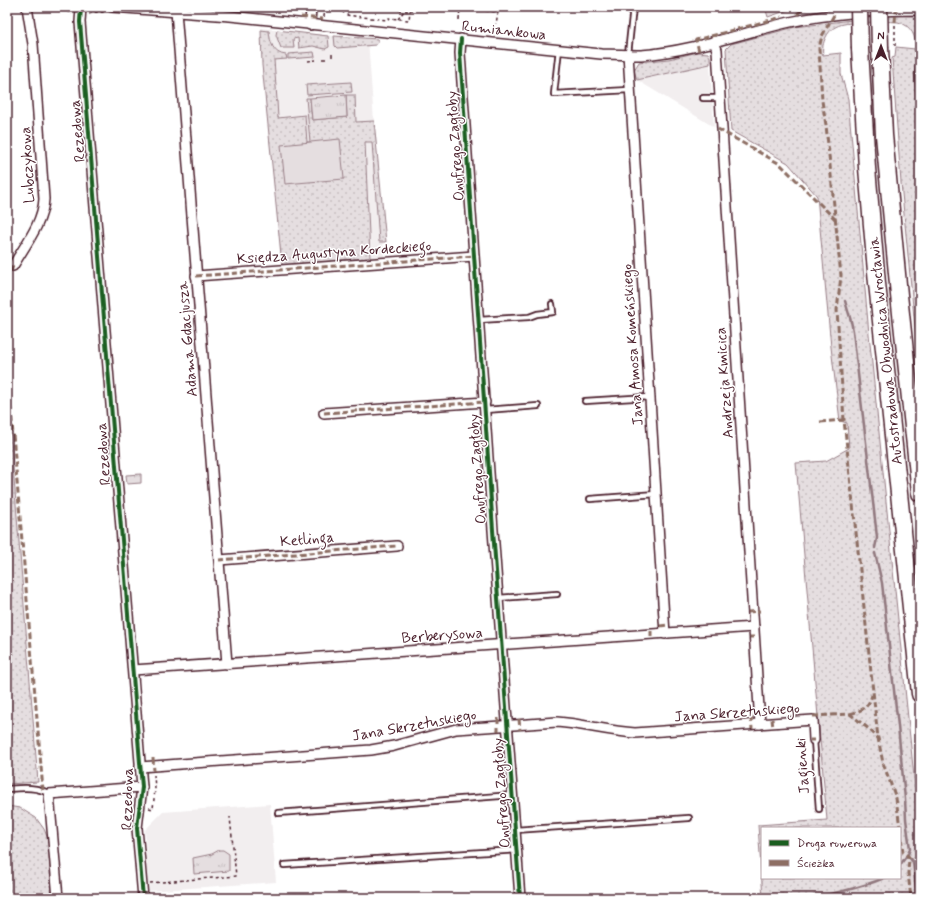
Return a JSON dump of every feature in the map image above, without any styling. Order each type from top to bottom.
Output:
[{"type":"highway","name":"Autostradowa Obwodnica Wrocławia","points":[[859,7],[867,168],[877,283],[920,694]]},
{"type":"highway","name":"Autostradowa Obwodnica Wrocławia","points":[[879,7],[887,47],[884,135],[920,493]]},
{"type":"street","name":"Lubczykowa","points":[[13,266],[44,209],[32,44],[27,7]]},
{"type":"street","name":"Rezedowa","points":[[81,7],[80,22],[142,787],[137,828],[143,898]]},
{"type":"street","points":[[310,24],[312,7]]},
{"type":"street","name":"Rumiankowa","points":[[110,10],[156,8],[607,54],[641,55],[714,41],[834,11],[920,10]]},
{"type":"street","name":"Adama Gdacjusza","points":[[176,11],[227,664]]},
{"type":"street","name":"Onufrego Zagłoby","points":[[461,39],[460,53],[520,898]]},
{"type":"street","name":"Andrzeja Kmicica","points":[[714,41],[717,50],[760,724]]},
{"type":"street","name":"Jana Amosa Komeńskiego","points":[[628,54],[629,90],[665,634]]},
{"type":"street","name":"Księdza Augustyna Kordeckiego","points":[[196,276],[474,256]]},
{"type":"street","points":[[324,413],[485,406]]},
{"type":"street","name":"Ketlinga","points":[[219,560],[397,546]]},
{"type":"street","name":"Berberysowa","points":[[133,670],[754,627]]},
{"type":"street","name":"Jana Skrzetuskiego","points":[[140,767],[371,750],[394,746],[456,729],[565,723],[611,731],[635,733],[813,720]]},
{"type":"street","name":"Jagienki","points":[[813,720],[814,740]]},
{"type":"street","points":[[58,898],[46,792],[142,787]]},
{"type":"lane","points":[[628,54],[633,7]]},
{"type":"lane","points":[[559,49],[554,94],[629,90]]},
{"type":"lane","points":[[703,98],[720,98]]},
{"type":"lane","points":[[479,320],[529,317],[537,314],[553,312],[552,304]]},
{"type":"lane","points":[[585,401],[649,396]]},
{"type":"lane","points":[[485,406],[538,406]]},
{"type":"lane","points":[[590,499],[656,494]]},
{"type":"lane","points":[[498,598],[557,594]]},
{"type":"lane","name":"Jagienki","points":[[814,740],[819,809]]},
{"type":"lane","points":[[7,789],[21,788],[46,792]]},
{"type":"lane","points":[[278,813],[513,795]]},
{"type":"lane","points":[[516,830],[689,818]]},
{"type":"lane","points":[[284,864],[517,850]]},
{"type":"path","points":[[396,7],[396,10],[404,11],[410,11],[415,7]]},
{"type":"path","points":[[456,7],[498,12],[496,24]]},
{"type":"path","points":[[323,19],[324,8],[343,12],[346,15],[387,20],[389,18],[409,20],[410,11]]},
{"type":"path","points":[[458,20],[460,8]]},
{"type":"path","points":[[88,15],[95,12],[110,10]]},
{"type":"path","points":[[398,19],[404,11]]},
{"type":"path","points":[[887,47],[895,22]]},
{"type":"path","points":[[308,61],[316,60]]},
{"type":"path","points":[[146,808],[153,809],[155,789],[154,771]]},
{"type":"path","points":[[147,883],[236,876],[230,817]]},
{"type":"shaded area","points":[[261,28],[368,40],[384,257],[282,265]]},
{"type":"shaded area","points":[[710,64],[714,127],[637,80]]},
{"type":"shaded area","points":[[270,804],[276,882],[148,891],[145,830],[163,812]]},
{"type":"green space","points":[[765,7],[797,7],[768,17]]},
{"type":"green space","points":[[893,15],[918,16],[917,18],[920,18],[920,379],[901,183],[892,58],[895,57],[896,47],[915,49],[914,36],[910,29],[898,22],[844,24],[829,32],[824,41],[823,55],[841,53],[841,74],[848,99],[869,334],[920,836],[920,898],[892,898],[891,894],[867,898],[763,898],[762,879],[901,879],[901,827],[761,827],[761,869],[758,825],[827,820],[796,463],[826,461],[849,448],[847,423],[840,421],[831,347],[817,196],[788,163],[731,131],[726,49],[731,44],[795,27]]},
{"type":"green space","points":[[261,30],[269,31],[273,47],[278,52],[286,55],[287,59],[274,60],[277,100],[275,101],[277,101],[278,118],[305,115],[307,142],[310,142],[306,98],[310,98],[312,120],[347,117],[346,95],[355,95],[356,122],[374,121],[386,242],[379,242],[372,142],[365,142],[370,258],[282,265],[262,65]]},
{"type":"green space","points":[[277,30],[328,36],[329,47],[325,49],[313,46],[299,48],[298,38],[293,39],[294,48],[281,48],[276,35]]},
{"type":"green space","points":[[334,36],[378,39],[378,43],[376,45],[337,48],[335,46]]},
{"type":"green space","points":[[314,52],[315,57],[288,59],[288,54]]},
{"type":"green space","points":[[698,52],[708,53],[710,57],[710,64],[637,80],[634,70],[639,62],[669,59]]},
{"type":"green space","points":[[351,82],[352,92],[307,95],[306,85]]},
{"type":"green space","points":[[346,95],[347,117],[312,120],[310,98]]},
{"type":"green space","points":[[340,139],[344,179],[285,184],[281,145]]},
{"type":"green space","points":[[7,390],[38,782],[7,784]]},
{"type":"green space","points":[[141,474],[141,483],[127,484],[126,475]]},
{"type":"green space","points":[[7,806],[20,808],[36,818],[44,829],[48,839],[52,898],[7,898]]},
{"type":"green space","points":[[219,850],[223,850],[229,854],[229,871],[194,874],[193,858],[212,854]]},
{"type":"waterway","points":[[918,48],[915,74],[920,158]]},
{"type":"waterway","points":[[845,301],[853,331],[876,528],[877,538],[875,548]]},
{"type":"waterway","points":[[875,553],[882,583],[910,849],[901,864]]},
{"type":"waterway","points":[[907,855],[913,862],[917,898]]},
{"type":"waterway","points":[[801,898],[821,896],[843,891],[881,879]]},
{"type":"marked path","points":[[797,14],[806,7]]},
{"type":"marked path","points":[[895,22],[896,10]]},
{"type":"marked path","points":[[834,15],[822,36],[819,48],[822,101],[826,125],[841,276],[837,310],[844,420],[878,738],[883,763],[896,798],[900,827]]},
{"type":"marked path","points":[[301,17],[323,19]]},
{"type":"marked path","points":[[699,51],[696,40],[782,17]]},
{"type":"marked path","points":[[718,129],[780,164],[835,219]]},
{"type":"marked path","points":[[196,276],[474,256]]},
{"type":"marked path","points":[[7,279],[13,266]]},
{"type":"marked path","points":[[7,363],[43,790]]},
{"type":"marked path","points":[[324,413],[485,402]]},
{"type":"marked path","points":[[820,422],[844,420]]},
{"type":"marked path","points":[[219,560],[397,546]]},
{"type":"marked path","points":[[748,612],[760,611]]},
{"type":"marked path","points":[[660,626],[668,625]]},
{"type":"marked path","points":[[651,631],[651,639]]},
{"type":"marked path","points":[[850,714],[867,706],[872,695]]},
{"type":"marked path","points":[[754,714],[764,713]]},
{"type":"marked path","points":[[813,716],[850,714],[878,738]]},
{"type":"marked path","points":[[751,717],[752,729]]},
{"type":"marked path","points":[[498,718],[498,731]]},
{"type":"marked path","points":[[519,719],[520,730]]},
{"type":"marked path","points":[[772,719],[773,728]]},
{"type":"marked path","points":[[153,758],[154,771]]},
{"type":"marked path","points":[[901,837],[903,852],[909,857],[908,873],[911,898]]},
{"type":"cycle path","points":[[81,7],[80,22],[142,787],[137,828],[143,898]]},
{"type":"cycle path","points":[[461,39],[460,53],[520,898]]}]
